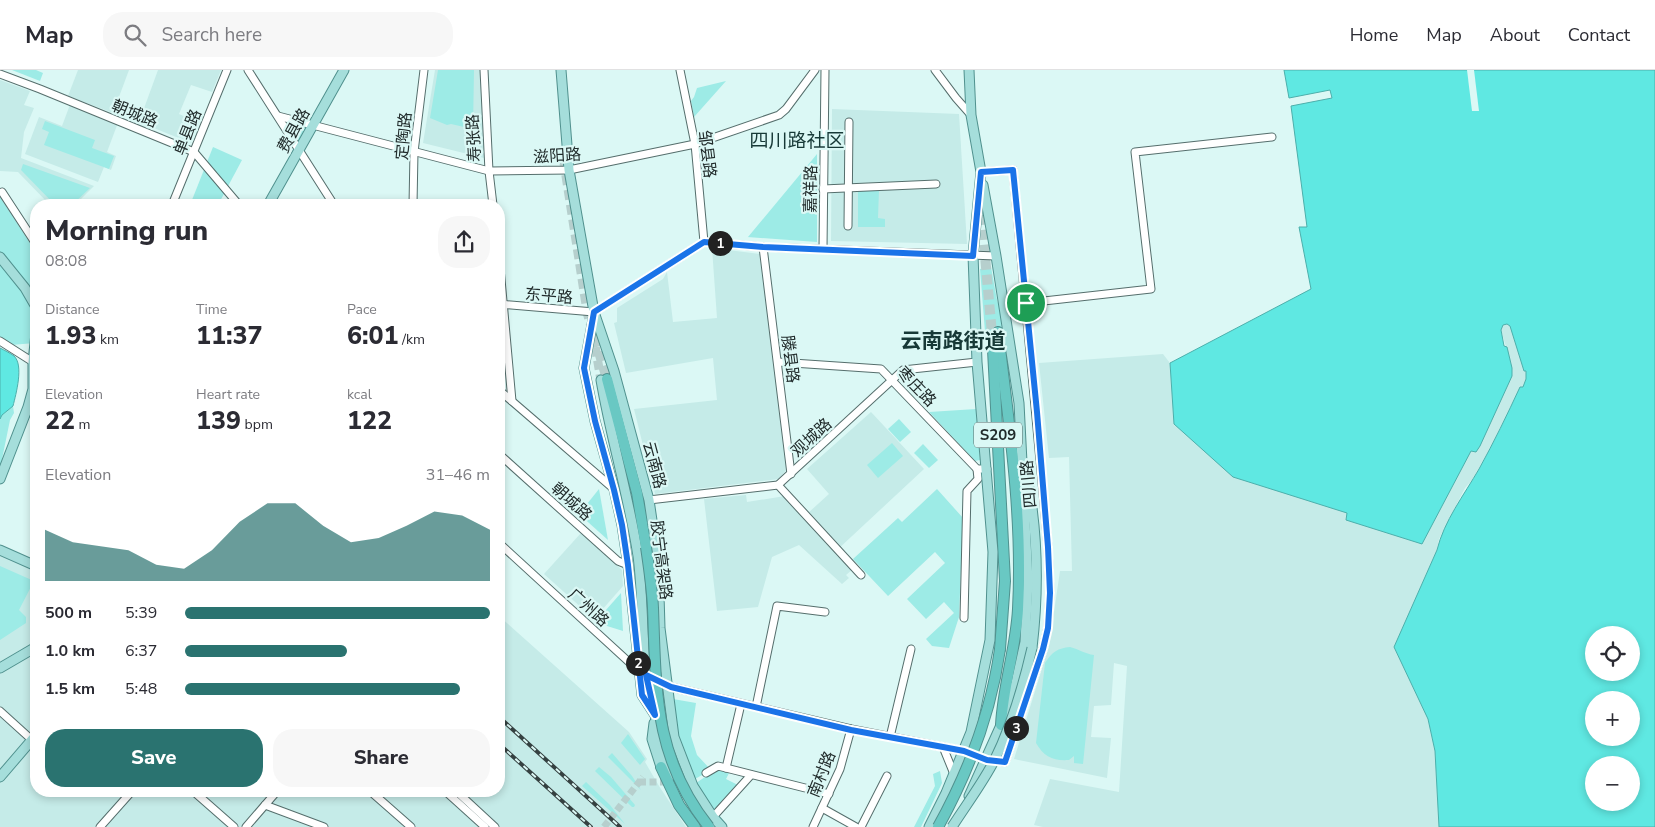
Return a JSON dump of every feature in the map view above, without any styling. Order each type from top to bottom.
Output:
[{"type":"highway","name":"S209","points":[[938,827],[961,784],[979,738],[992,696],[1000,649],[1005,597],[995,333],[1014,477],[1018,545],[1018,610],[1014,649],[1002,706],[1001,725]]},
{"type":"highway","name":"胶宁高架路","points":[[604,380],[637,493],[646,547],[652,605],[656,682],[664,737],[670,759],[684,789],[711,822]]},
{"type":"highway","points":[[661,767],[676,798],[695,827]]},
{"type":"main road","name":"费县路","points":[[271,199],[344,70]]},
{"type":"main road","name":"云南路","points":[[561,70],[569,170],[594,312],[614,371],[649,500],[658,561],[660,628],[674,737],[693,786],[711,822],[722,827]]},
{"type":"main road","points":[[929,827],[971,732],[990,640],[993,552],[977,362],[973,256],[981,172],[971,115],[969,70]]},
{"type":"main road","name":"四川路","points":[[953,827],[987,760],[1016,683],[1024,642],[1028,581],[1018,403],[996,256],[981,172]]},
{"type":"main road","points":[[0,257],[30,297]]},
{"type":"main road","name":"云南路","points":[[594,312],[584,368],[595,421],[614,490],[628,565],[642,673]]},
{"type":"main road","points":[[604,380],[609,426],[638,557],[644,616],[642,673],[655,715],[665,758],[685,799],[704,827]]},
{"type":"main road","points":[[0,479],[30,400]]},
{"type":"main road","points":[[953,827],[985,776],[1003,742],[1018,702],[1032,648],[1036,602],[1036,564],[1029,486],[1020,445]]},
{"type":"main road","points":[[0,550],[30,563]]},
{"type":"main road","points":[[0,668],[30,650]]},
{"type":"main road","points":[[655,715],[652,739],[661,767]]},
{"type":"main road","points":[[0,777],[30,742]]},
{"type":"street","name":"单县路","points":[[174,199],[227,70]]},
{"type":"street","points":[[248,70],[330,199]]},
{"type":"street","name":"定陶路","points":[[413,199],[414,152],[424,70]]},
{"type":"street","name":"寿张路","points":[[484,70],[492,199]]},
{"type":"street","name":"邹县路","points":[[680,70],[695,144],[704,242]]},
{"type":"street","name":"滋阳路","points":[[278,116],[489,171],[569,170],[695,144],[779,115],[786,109],[816,70]]},
{"type":"street","name":"嘉祥路","points":[[823,249],[825,70]]},
{"type":"street","points":[[935,70],[971,115]]},
{"type":"street","name":"朝城路","points":[[0,74],[194,152],[234,199]]},
{"type":"street","points":[[848,226],[849,122]]},
{"type":"street","points":[[1026,303],[1151,289],[1135,152],[1272,138]]},
{"type":"street","name":"四川路","points":[[981,172],[1013,170],[1048,547],[1049,614],[1043,649],[1005,762]]},
{"type":"street","points":[[823,189],[936,184]]},
{"type":"street","points":[[2,192],[30,235]]},
{"type":"street","points":[[704,242],[763,247],[996,256]]},
{"type":"street","name":"东平路","points":[[505,304],[594,312],[704,242]]},
{"type":"street","name":"滕县路","points":[[763,247],[791,474]]},
{"type":"street","points":[[505,339],[512,401]]},
{"type":"street","points":[[0,341],[30,360]]},
{"type":"street","name":"枣庄路","points":[[778,362],[881,368],[977,469]]},
{"type":"street","name":"观城路","points":[[778,486],[903,370],[977,362]]},
{"type":"street","points":[[505,395],[614,490]]},
{"type":"street","name":"朝城路","points":[[505,459],[618,562],[628,565]]},
{"type":"street","points":[[964,618],[967,492],[978,479],[977,469],[987,468]]},
{"type":"street","points":[[649,500],[778,486],[861,575]]},
{"type":"street","name":"广州路","points":[[505,549],[642,673],[671,687],[851,730],[964,751],[987,760],[1005,762]]},
{"type":"street","points":[[756,707],[777,606],[825,612]]},
{"type":"street","points":[[890,737],[911,649]]},
{"type":"street","points":[[726,768],[741,704]]},
{"type":"street","points":[[0,711],[30,734]]},
{"type":"street","name":"南村路","points":[[813,827],[840,769],[851,730]]},
{"type":"street","points":[[943,747],[954,774]]},
{"type":"street","points":[[706,773],[718,766],[829,794]]},
{"type":"street","points":[[711,822],[751,775]]},
{"type":"street","points":[[861,827],[887,776]]},
{"type":"street","points":[[100,827],[127,797]]},
{"type":"street","points":[[200,797],[234,827]]},
{"type":"street","points":[[246,827],[272,797]]},
{"type":"street","points":[[377,797],[411,827]]},
{"type":"street","points":[[452,797],[485,827]]},
{"type":"street","points":[[463,797],[495,827]]},
{"type":"street","points":[[265,805],[324,827]]},
{"type":"street","points":[[822,808],[856,827]]},
{"type":"shaded area","points":[[12,70],[36,70],[43,73],[40,81]]},
{"type":"shaded area","points":[[78,70],[129,70],[113,113],[68,96]]},
{"type":"shaded area","points":[[158,70],[221,70],[212,92],[191,85],[179,114],[199,123],[191,143],[139,122]]},
{"type":"shaded area","points":[[435,70],[485,70],[488,159],[423,143]]},
{"type":"shaded area","points":[[438,70],[474,70],[473,129],[451,124],[447,125],[430,118]]},
{"type":"shaded area","points":[[1284,70],[1655,70],[1655,827],[1439,827],[1435,751],[1428,719],[1394,647],[1437,550],[1449,518],[1479,469],[1520,387],[1523,387],[1526,379],[1526,371],[1524,371],[1510,326],[1507,324],[1503,325],[1501,330],[1504,346],[1507,347],[1512,376],[1480,446],[1476,452],[1471,451],[1422,544],[1346,520],[1347,513],[1233,477],[1174,424],[1170,363],[1311,289],[1299,227],[1307,227],[1291,106],[1332,98],[1330,90],[1289,98]]},
{"type":"shaded area","points":[[0,80],[30,91],[24,105],[34,108],[24,132],[21,158],[94,186],[81,199],[44,199],[18,172],[0,171]]},
{"type":"shaded area","points":[[726,81],[694,117],[691,101],[697,88]]},
{"type":"shaded area","points":[[71,102],[119,120],[107,152],[116,156],[111,170],[104,167],[98,182],[25,154],[39,117],[62,126]]},
{"type":"shaded area","points":[[832,109],[959,114],[967,244],[831,241]]},
{"type":"shaded area","points":[[282,119],[309,128],[299,147]]},
{"type":"shaded area","points":[[45,121],[95,140],[92,148],[114,156],[109,169],[44,145],[49,132],[42,129]]},
{"type":"shaded area","points":[[213,147],[242,160],[221,199],[192,199]]},
{"type":"shaded area","points":[[817,154],[817,242],[747,237],[748,237]]},
{"type":"shaded area","points":[[23,164],[90,188],[78,199],[49,199],[21,170]]},
{"type":"shaded area","points":[[858,190],[879,190],[878,218],[885,219],[885,227],[858,227]]},
{"type":"shaded area","points":[[0,197],[30,243],[30,343],[11,345],[0,340]]},
{"type":"shaded area","points":[[712,248],[760,254],[787,469],[779,479],[655,494],[634,409],[717,400],[713,358],[626,373],[614,323],[617,322],[617,308],[663,279],[667,272],[673,322],[717,318]]},
{"type":"shaded area","points":[[991,267],[1000,309],[1002,330],[985,332],[980,269]]},
{"type":"shaded area","points":[[1505,324],[1509,324],[1511,327],[1524,371],[1526,371],[1523,388],[1520,387],[1493,443],[1472,480],[1465,488],[1439,539],[1437,550],[1395,647],[1428,719],[1435,751],[1439,827],[1043,827],[1034,825],[1050,779],[1119,792],[1127,666],[1114,663],[1111,705],[1094,706],[1091,737],[1111,738],[1107,778],[1014,759],[1049,646],[1060,571],[1072,571],[1069,457],[1049,458],[1039,363],[1163,354],[1170,363],[1174,425],[1348,513],[1346,520],[1506,347],[1501,330]]},
{"type":"shaded area","points":[[0,348],[14,356],[17,360],[19,373],[13,406],[0,419]]},
{"type":"shaded area","points":[[13,406],[14,413],[10,420],[0,469],[0,419]]},
{"type":"shaded area","points":[[976,409],[980,460],[975,461],[929,412]]},
{"type":"shaded area","points":[[871,412],[924,469],[837,550],[807,514],[829,494],[807,469]]},
{"type":"shaded area","points":[[899,419],[911,432],[900,442],[888,429]]},
{"type":"shaded area","points":[[892,443],[903,456],[878,478],[867,465]]},
{"type":"shaded area","points":[[923,444],[938,460],[929,468],[914,453]]},
{"type":"shaded area","points":[[599,489],[608,540],[579,514]]},
{"type":"shaded area","points":[[937,489],[963,518],[959,617],[949,648],[932,646],[926,639],[954,613],[944,602],[926,619],[907,599],[945,563],[935,552],[888,596],[853,559],[898,518],[902,522]]},
{"type":"shaded area","points":[[746,495],[747,502],[785,496],[853,569],[846,575],[849,578],[842,584],[799,545],[772,557],[758,607],[717,611],[704,499]]},
{"type":"shaded area","points":[[581,533],[622,570],[623,586],[594,619],[544,574]]},
{"type":"shaded area","points":[[0,550],[30,562],[30,797],[505,797],[505,621],[629,732],[647,759],[645,762],[659,786],[686,827],[0,827]]},
{"type":"shaded area","points":[[0,566],[30,579],[30,589],[19,610],[26,617],[26,623],[0,640]]},
{"type":"shaded area","points":[[621,593],[623,631],[607,626],[598,619]]},
{"type":"shaded area","points":[[1070,647],[1094,655],[1083,764],[1074,763],[1074,756],[1069,760],[1058,760],[1050,757],[1042,752],[1036,743],[1045,663],[1056,651]]},
{"type":"shaded area","points":[[673,699],[696,703],[691,736],[697,755],[711,770],[695,779],[677,735]]},
{"type":"shaded area","points":[[628,734],[645,759],[640,765],[621,743]]},
{"type":"shaded area","points":[[612,753],[632,776],[641,790],[608,757]]},
{"type":"shaded area","points":[[599,767],[611,777],[635,805],[634,807],[595,771]]},
{"type":"shaded area","points":[[717,769],[729,773],[726,779],[738,785],[715,810],[696,783]]},
{"type":"shaded area","points":[[940,771],[942,783],[921,827],[914,827],[935,786],[933,774]]},
{"type":"shaded area","points":[[586,782],[610,805],[625,824],[582,786]]},
{"type":"pier","points":[[1467,70],[1474,70],[1479,111],[1472,111]]},
{"type":"tunnel","points":[[564,160],[588,314],[607,379]]},
{"type":"tunnel","points":[[980,200],[992,334]]},
{"type":"tunnel","points":[[593,334],[601,380]]},
{"type":"tunnel","points":[[604,827],[643,777]]},
{"type":"tunnel","points":[[639,782],[684,782]]},
{"type":"railway","points":[[505,722],[620,827]]},
{"type":"railway","points":[[505,749],[591,827]]},
{"type":"district","name":"四川路社区","points":[[797,140]]},
{"type":"district","name":"云南路街道","points":[[953,341]]},
{"type":"route","points":[[1013,170],[1026,303],[1037,412],[1050,593],[1048,628],[1043,649],[1005,762],[987,760],[964,751],[851,730],[671,687],[646,675],[655,715],[642,695],[622,525],[595,421],[584,368],[594,312],[704,242],[763,247],[973,256],[981,172],[1013,170]]}]
